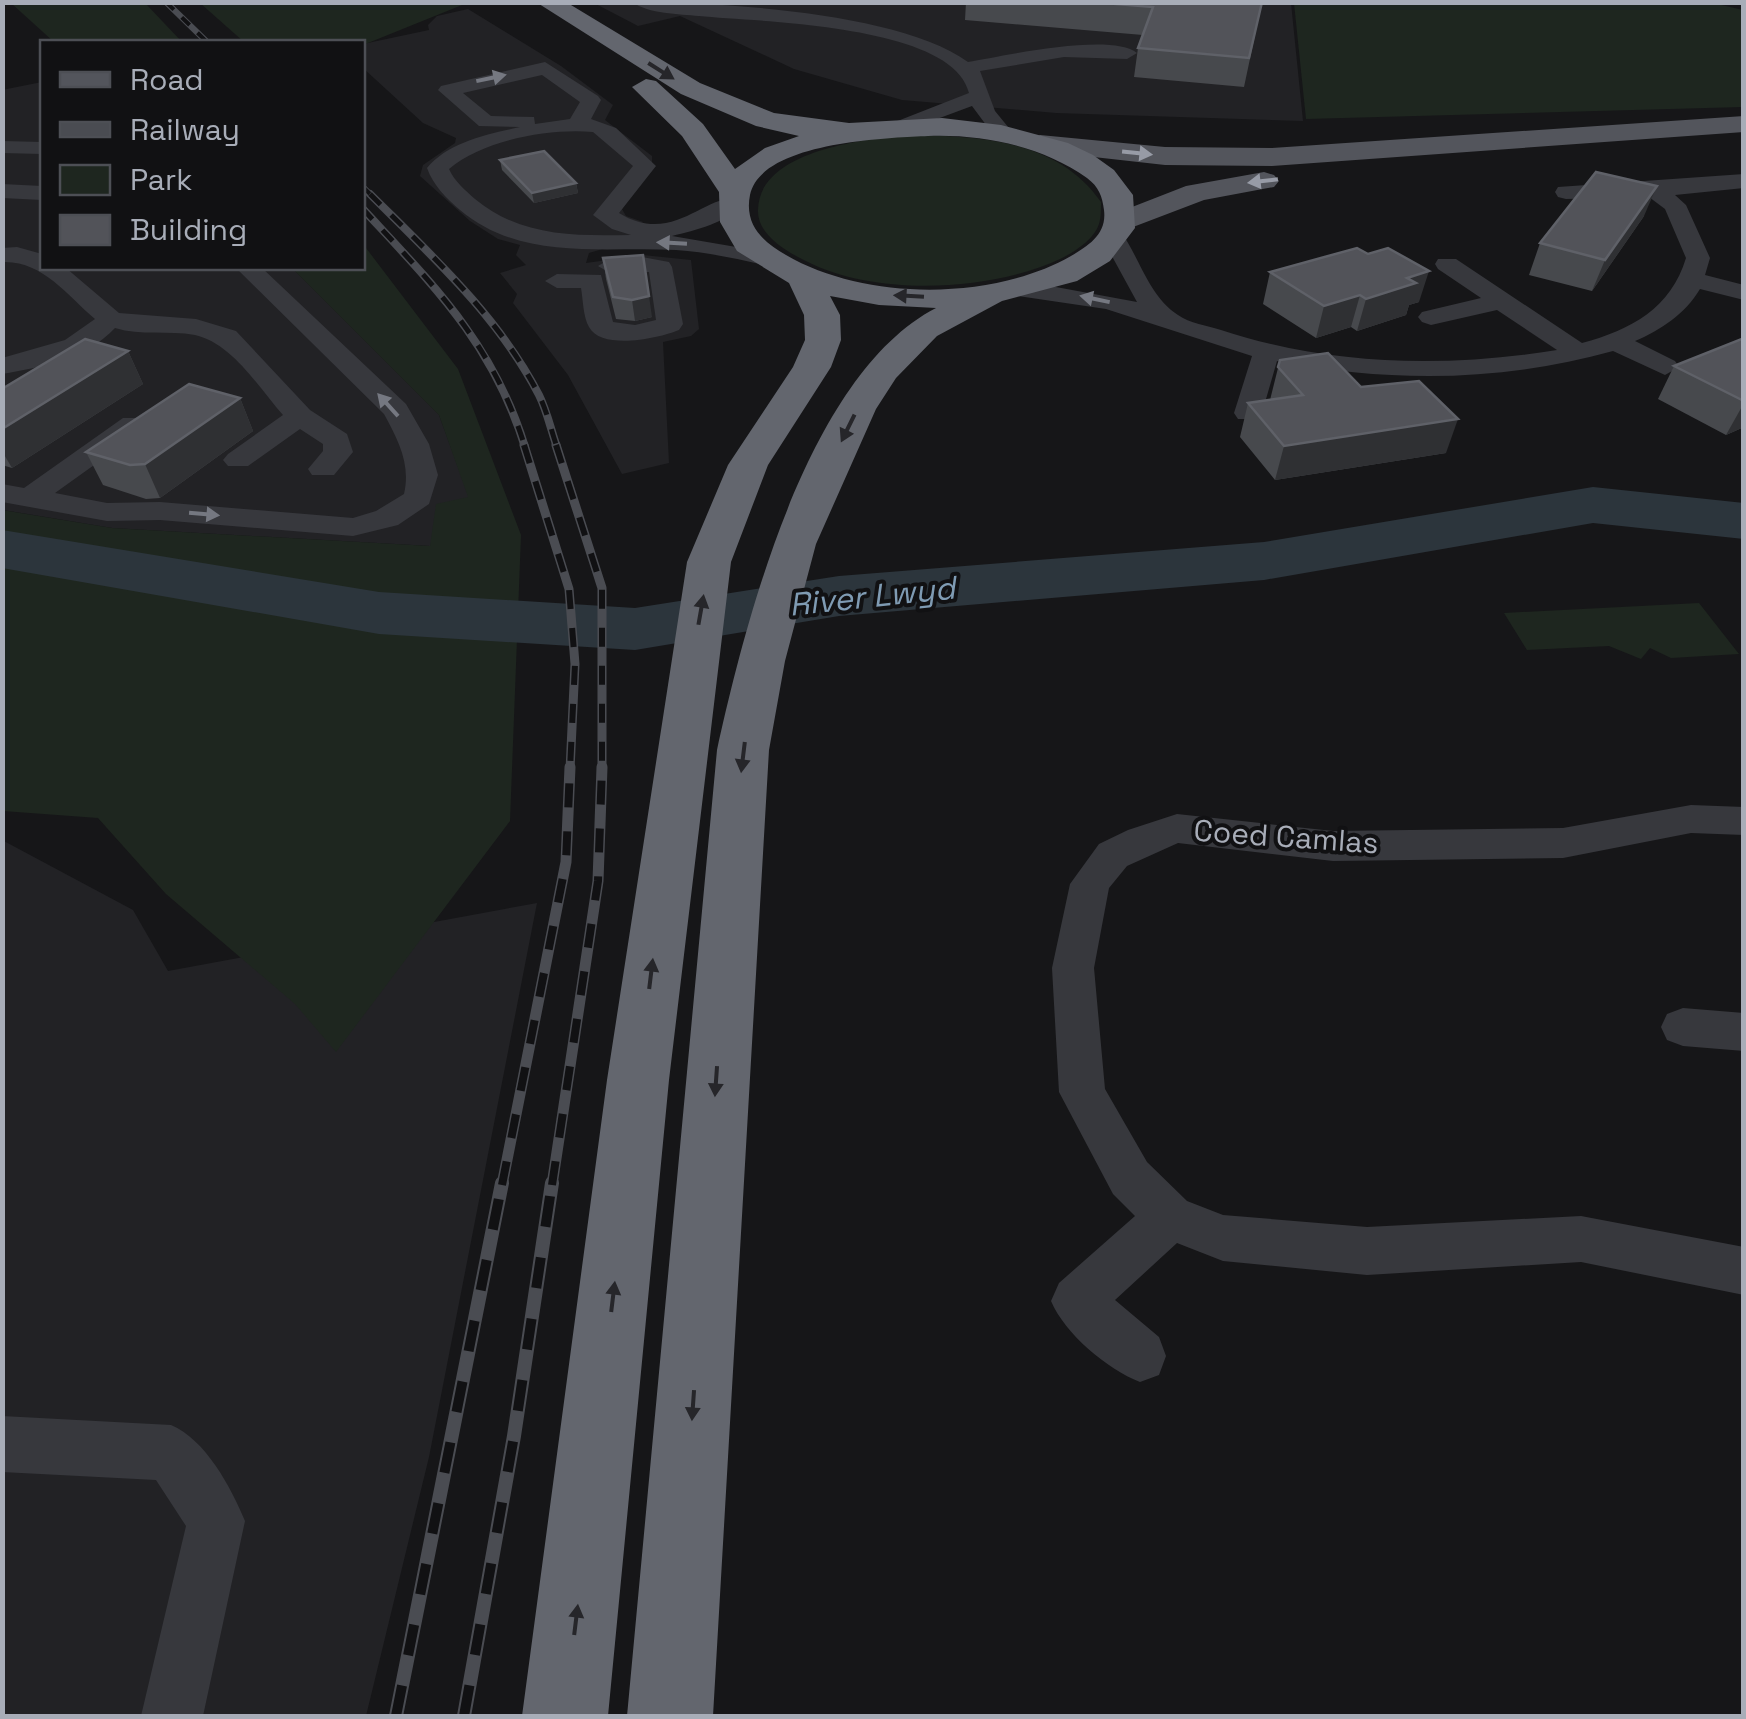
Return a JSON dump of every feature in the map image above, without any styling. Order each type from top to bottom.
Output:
[{"type":"highway","points":[[538,7],[725,108],[783,123],[849,132]]},
{"type":"highway","points":[[538,7],[652,92],[693,130],[733,197],[742,236],[785,268],[822,315],[823,340],[812,366],[748,465],[726,512],[710,562],[693,658],[640,1060],[564,1716]]},
{"type":"highway","points":[[670,1716],[743,750],[761,661],[794,544],[857,409],[882,371],[924,328],[1005,290],[1078,267],[1117,231],[1122,208],[1104,178],[1076,158],[1040,143],[1002,133],[902,126],[849,132],[788,149],[764,161],[733,197]]},
{"type":"highway","points":[[785,268],[892,295],[1005,290]]},
{"type":"main road","points":[[1040,143],[1165,156],[1272,157],[1744,124]]},
{"type":"main road","points":[[1117,231],[1177,198],[1249,182],[1545,152],[1744,139]]},
{"type":"street","points":[[641,2],[909,40],[973,74],[984,111],[1002,133]]},
{"type":"street","points":[[749,16],[771,2]]},
{"type":"street","points":[[820,2],[832,12],[838,27]]},
{"type":"street","points":[[964,68],[1064,51],[1127,53]]},
{"type":"street","points":[[604,215],[644,166],[603,129],[583,116],[492,124],[480,119],[448,90],[545,68],[591,100],[583,116],[469,148],[446,159],[438,168],[440,177],[479,216],[534,240],[702,245],[785,268]]},
{"type":"street","points":[[902,126],[980,96]]},
{"type":"street","points":[[2,147],[40,148]]},
{"type":"street","points":[[1566,192],[1654,190],[1744,181]]},
{"type":"street","points":[[1005,290],[1088,297],[1320,362],[1410,367],[1550,362],[1614,341],[1666,314],[1684,296],[1698,258],[1676,205],[1654,190]]},
{"type":"street","points":[[2,192],[40,193]]},
{"type":"street","points":[[534,240],[550,224],[604,215],[623,226],[661,230],[702,220],[733,197]]},
{"type":"street","points":[[1117,231],[1140,291],[1169,322]]},
{"type":"street","points":[[2,255],[17,254],[40,261]]},
{"type":"street","points":[[642,264],[660,268],[672,320],[659,329],[610,332],[601,326],[592,280],[552,273],[642,264]]},
{"type":"street","points":[[1447,264],[1580,354]]},
{"type":"street","points":[[54,270],[110,318],[132,325],[196,327],[227,337],[300,416],[337,440],[338,452],[322,468]]},
{"type":"street","points":[[16,496],[107,512],[160,510],[353,526],[387,518],[418,498],[423,475],[414,444],[396,410],[250,270]]},
{"type":"street","points":[[1692,280],[1744,293]]},
{"type":"street","points":[[1432,318],[1502,301]]},
{"type":"street","points":[[2,366],[69,349],[98,333],[110,318]]},
{"type":"street","points":[[1614,341],[1665,366]]},
{"type":"street","points":[[1248,413],[1267,350]]},
{"type":"street","points":[[1410,367],[1431,396]]},
{"type":"street","points":[[16,496],[154,409]]},
{"type":"street","points":[[238,460],[300,416]]},
{"type":"street","name":"Coed Camlas","points":[[1744,821],[1691,819],[1563,843],[1333,846],[1177,828],[1142,840],[1113,856],[1090,884],[1072,968],[1082,1092],[1130,1178],[1170,1217],[1223,1238],[1367,1251],[1581,1240],[1744,1271]]},
{"type":"street","points":[[1683,1027],[1744,1032]]},
{"type":"street","points":[[1140,1356],[1076,1301],[1170,1217]]},
{"type":"street","points":[[2,1444],[171,1453],[216,1522],[172,1716]]},
{"type":"shaded area","points":[[594,3],[1291,3],[1303,121],[1056,113],[902,100],[794,69],[680,16],[638,26]]},
{"type":"shaded area","points":[[468,9],[561,66],[613,105],[605,120],[652,156],[652,168],[622,209],[626,216],[643,222],[626,242],[589,253],[586,263],[643,255],[691,260],[699,329],[691,336],[663,342],[669,463],[622,474],[568,375],[513,303],[517,294],[500,273],[526,265],[516,255],[520,245],[498,239],[470,221],[420,176],[423,165],[455,143],[456,138],[423,123],[365,70],[365,44],[429,30],[428,25],[437,16]]},
{"type":"shaded area","points":[[40,82],[40,270],[294,270],[439,415],[469,497],[430,546],[112,528],[3,510],[2,90]]},
{"type":"shaded area","points":[[2,840],[133,910],[168,971],[537,903],[429,1457],[366,1716],[3,1716]]},
{"type":"green space","points":[[11,3],[145,3],[180,40],[52,40]]},
{"type":"green space","points":[[200,3],[467,3],[365,44],[365,40],[242,40]]},
{"type":"green space","points":[[1294,3],[1713,3],[1743,10],[1743,107],[1306,119]]},
{"type":"green space","points":[[901,135],[984,140],[1037,152],[1082,180],[1101,202],[1096,230],[1071,253],[1032,270],[1002,278],[934,286],[867,281],[836,273],[791,253],[762,227],[758,210],[763,190],[792,162],[837,146]]},
{"type":"green space","points":[[365,247],[458,369],[521,535],[510,821],[336,1052],[295,1004],[166,894],[98,818],[3,811],[2,510],[112,528],[430,546],[436,504],[468,497],[439,415],[294,270],[365,270]]},
{"type":"green space","points":[[1699,603],[1739,654],[1671,658],[1650,648],[1641,659],[1609,646],[1527,650],[1504,613]]},
{"type":"building","points":[[1092,2],[1262,2],[1249,58],[1138,48],[1153,7]]},
{"type":"building","points":[[544,151],[576,183],[532,193],[500,160]]},
{"type":"building","points":[[1596,172],[1657,186],[1605,260],[1540,243]]},
{"type":"building","points":[[1357,248],[1368,254],[1388,248],[1429,271],[1407,278],[1416,283],[1366,299],[1360,295],[1324,306],[1270,272]]},
{"type":"building","points":[[643,255],[649,296],[632,300],[613,297],[603,258]]},
{"type":"building","points":[[1744,338],[1744,401],[1674,366]]},
{"type":"building","points":[[85,339],[128,351],[2,429],[2,389]]},
{"type":"building","points":[[1328,353],[1361,387],[1419,381],[1458,419],[1284,446],[1248,403],[1303,395],[1278,367],[1280,360]]},
{"type":"building","points":[[189,384],[240,398],[145,464],[130,465],[86,452]]},
{"type":"waterway","name":"River Lwyd","points":[[2,549],[379,613],[635,629],[839,596],[1264,561],[1593,505],[1744,521]]},
{"type":"railway","points":[[166,2],[205,40]]},
{"type":"railway","points":[[365,189],[370,194]]},
{"type":"railway","points":[[370,194],[462,288],[504,339],[539,395],[557,447]]},
{"type":"railway","points":[[365,211],[437,290],[478,346],[512,410],[525,447]]},
{"type":"railway","points":[[524,445],[569,589],[575,664],[570,770]]},
{"type":"railway","points":[[556,445],[602,588],[602,767]]},
{"type":"railway","points":[[502,1185],[566,862],[570,767]]},
{"type":"railway","points":[[552,1185],[598,881],[602,767]]},
{"type":"railway","points":[[396,1716],[502,1183]]},
{"type":"railway","points":[[464,1716],[514,1436],[552,1183]]}]
